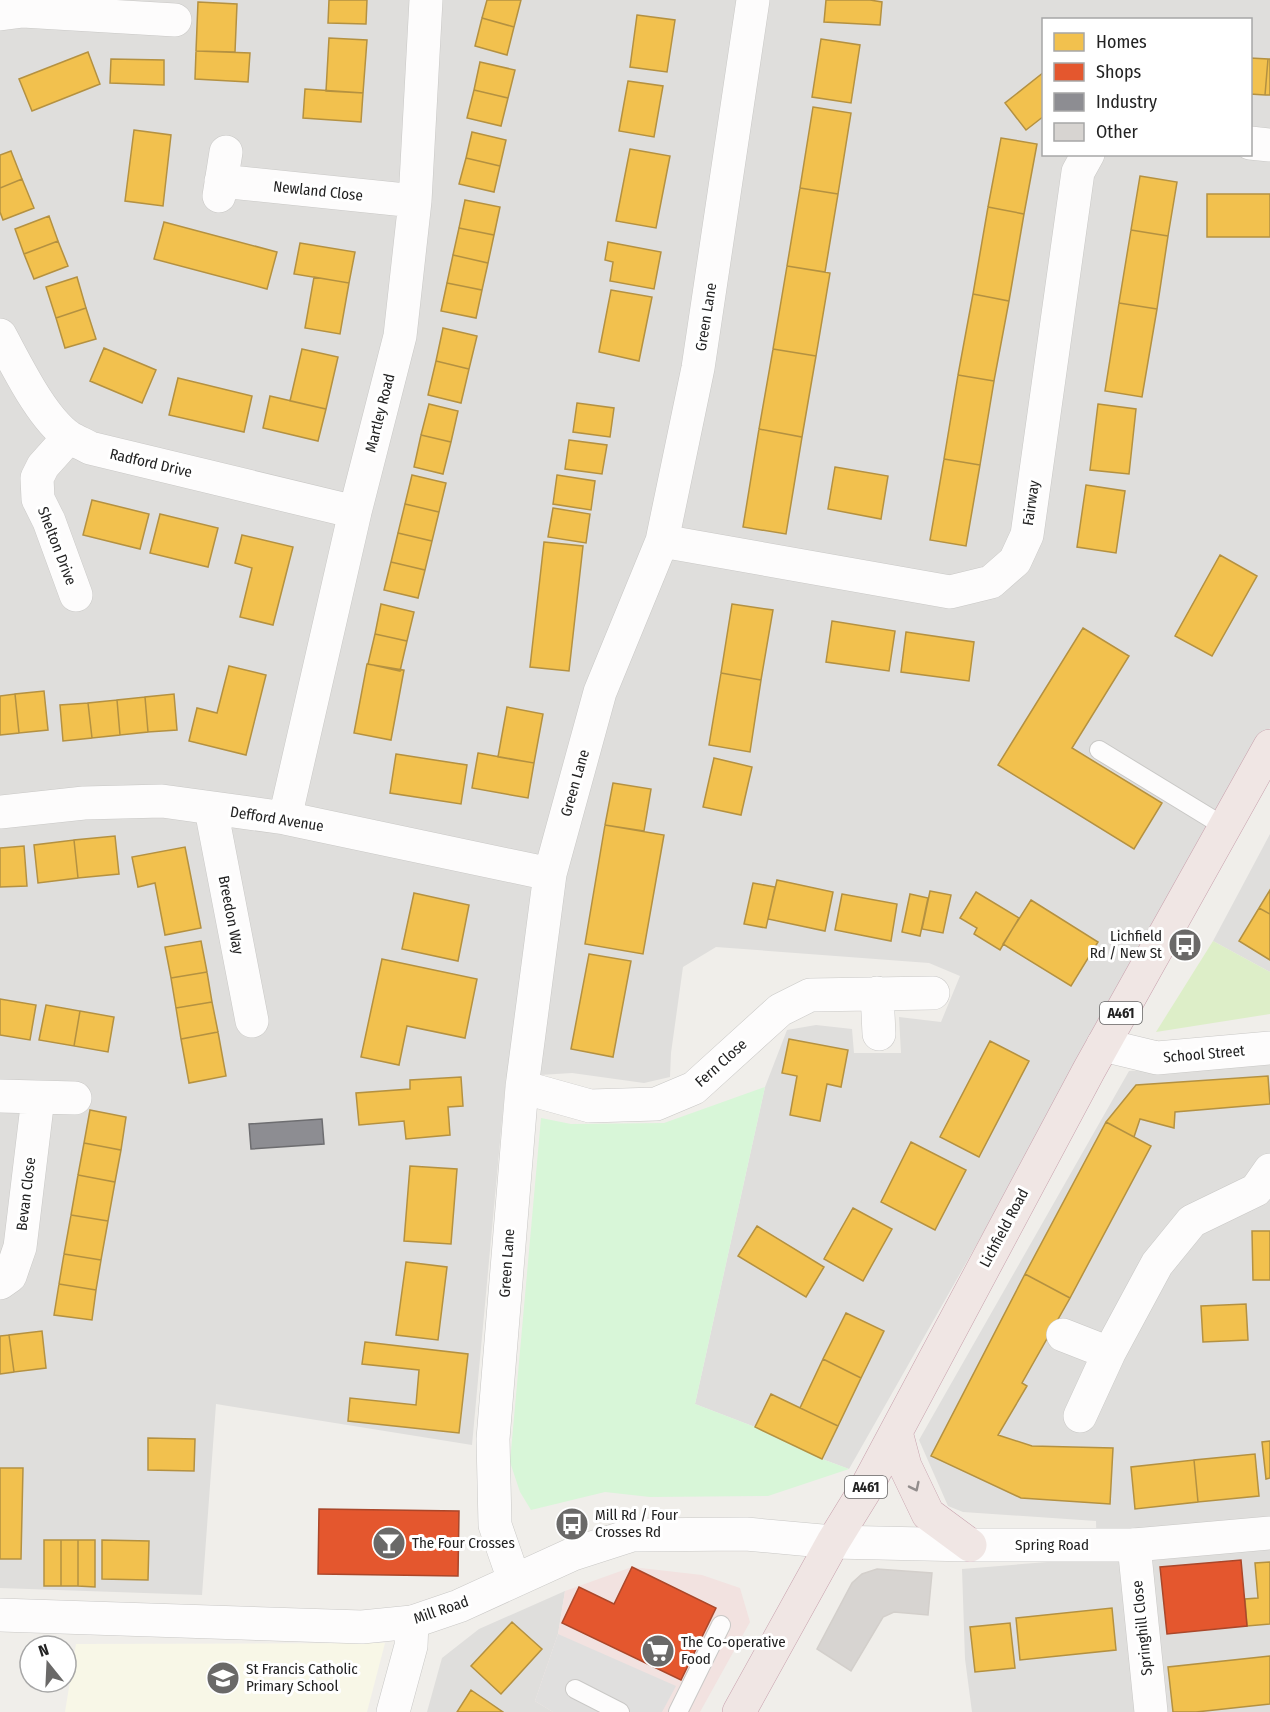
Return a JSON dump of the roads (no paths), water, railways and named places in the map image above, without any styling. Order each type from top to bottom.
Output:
[{"type":"highway","name":"Lichfield Road","points":[[740,1712],[833,1542],[865,1490],[1103,1045],[1270,746]]},
{"type":"highway","points":[[896,1432],[905,1466],[928,1514],[970,1545]]},
{"type":"street","name":"Martley Road","points":[[285,818],[355,512],[400,336],[415,201],[426,0]]},
{"type":"street","name":"Green Lane","points":[[513,1580],[495,1525],[493,1439],[522,1087],[550,874],[600,692],[662,541],[698,368],[753,0]]},
{"type":"street","points":[[0,14],[23,11],[156,25]]},
{"type":"street","points":[[1252,143],[1270,145]]},
{"type":"street","name":"Fairway","points":[[662,541],[950,592],[991,582],[1015,561],[1027,535],[1078,172],[1087,156]]},
{"type":"street","name":"Newland Close","points":[[222,176],[415,201]]},
{"type":"street","name":"Radford Drive","points":[[0,335],[31,390],[55,424],[69,437],[90,448],[355,512]]},
{"type":"street","name":"Shelton Drive","points":[[69,437],[43,466],[37,478],[38,499],[49,521],[76,595]]},
{"type":"street","name":"Defford Avenue","points":[[0,812],[84,803],[162,801],[285,818],[550,874]]},
{"type":"street","name":"Breedon Way","points":[[211,809],[252,1022]]},
{"type":"street","points":[[877,993],[879,1034]]},
{"type":"street","name":"Fern Close","points":[[522,1087],[590,1106],[657,1104],[694,1088],[780,1010],[810,995],[933,993]]},
{"type":"street","name":"School Street","points":[[1103,1045],[1157,1058],[1270,1048]]},
{"type":"street","points":[[0,1096],[75,1098]]},
{"type":"street","name":"Bevan Close","points":[[0,1283],[10,1276],[20,1247],[38,1098]]},
{"type":"street","points":[[1080,1416],[1109,1353],[1157,1264],[1192,1221],[1256,1190],[1270,1170]]},
{"type":"street","points":[[1063,1335],[1109,1353]]},
{"type":"street","name":"Spring Road","points":[[833,1542],[1134,1545],[1270,1533]]},
{"type":"street","name":"Mill Road","points":[[0,1615],[351,1627],[412,1622],[459,1606],[573,1554],[632,1535],[747,1534],[833,1542]]},
{"type":"street","name":"Springhill Close","points":[[1134,1545],[1151,1712]]},
{"type":"street","points":[[393,1712],[411,1646],[412,1622]]},
{"type":"lane","points":[[1099,750],[1225,827]]},
{"type":"lane","points":[[678,1712],[721,1625]]},
{"type":"lane","points":[[575,1689],[620,1712]]},
{"type":"place","name":"Lichfield Rd / New St","points":[[1185,945]]},
{"type":"place","name":"Mill Rd / Four Crosses Rd","points":[[572,1524]]},
{"type":"place","name":"The Four Crosses","points":[[389,1543]]},
{"type":"place","name":"The Co-operative Food","points":[[658,1651]]},
{"type":"place","name":"St Francis Catholic Primary School","points":[[223,1678]]}]
